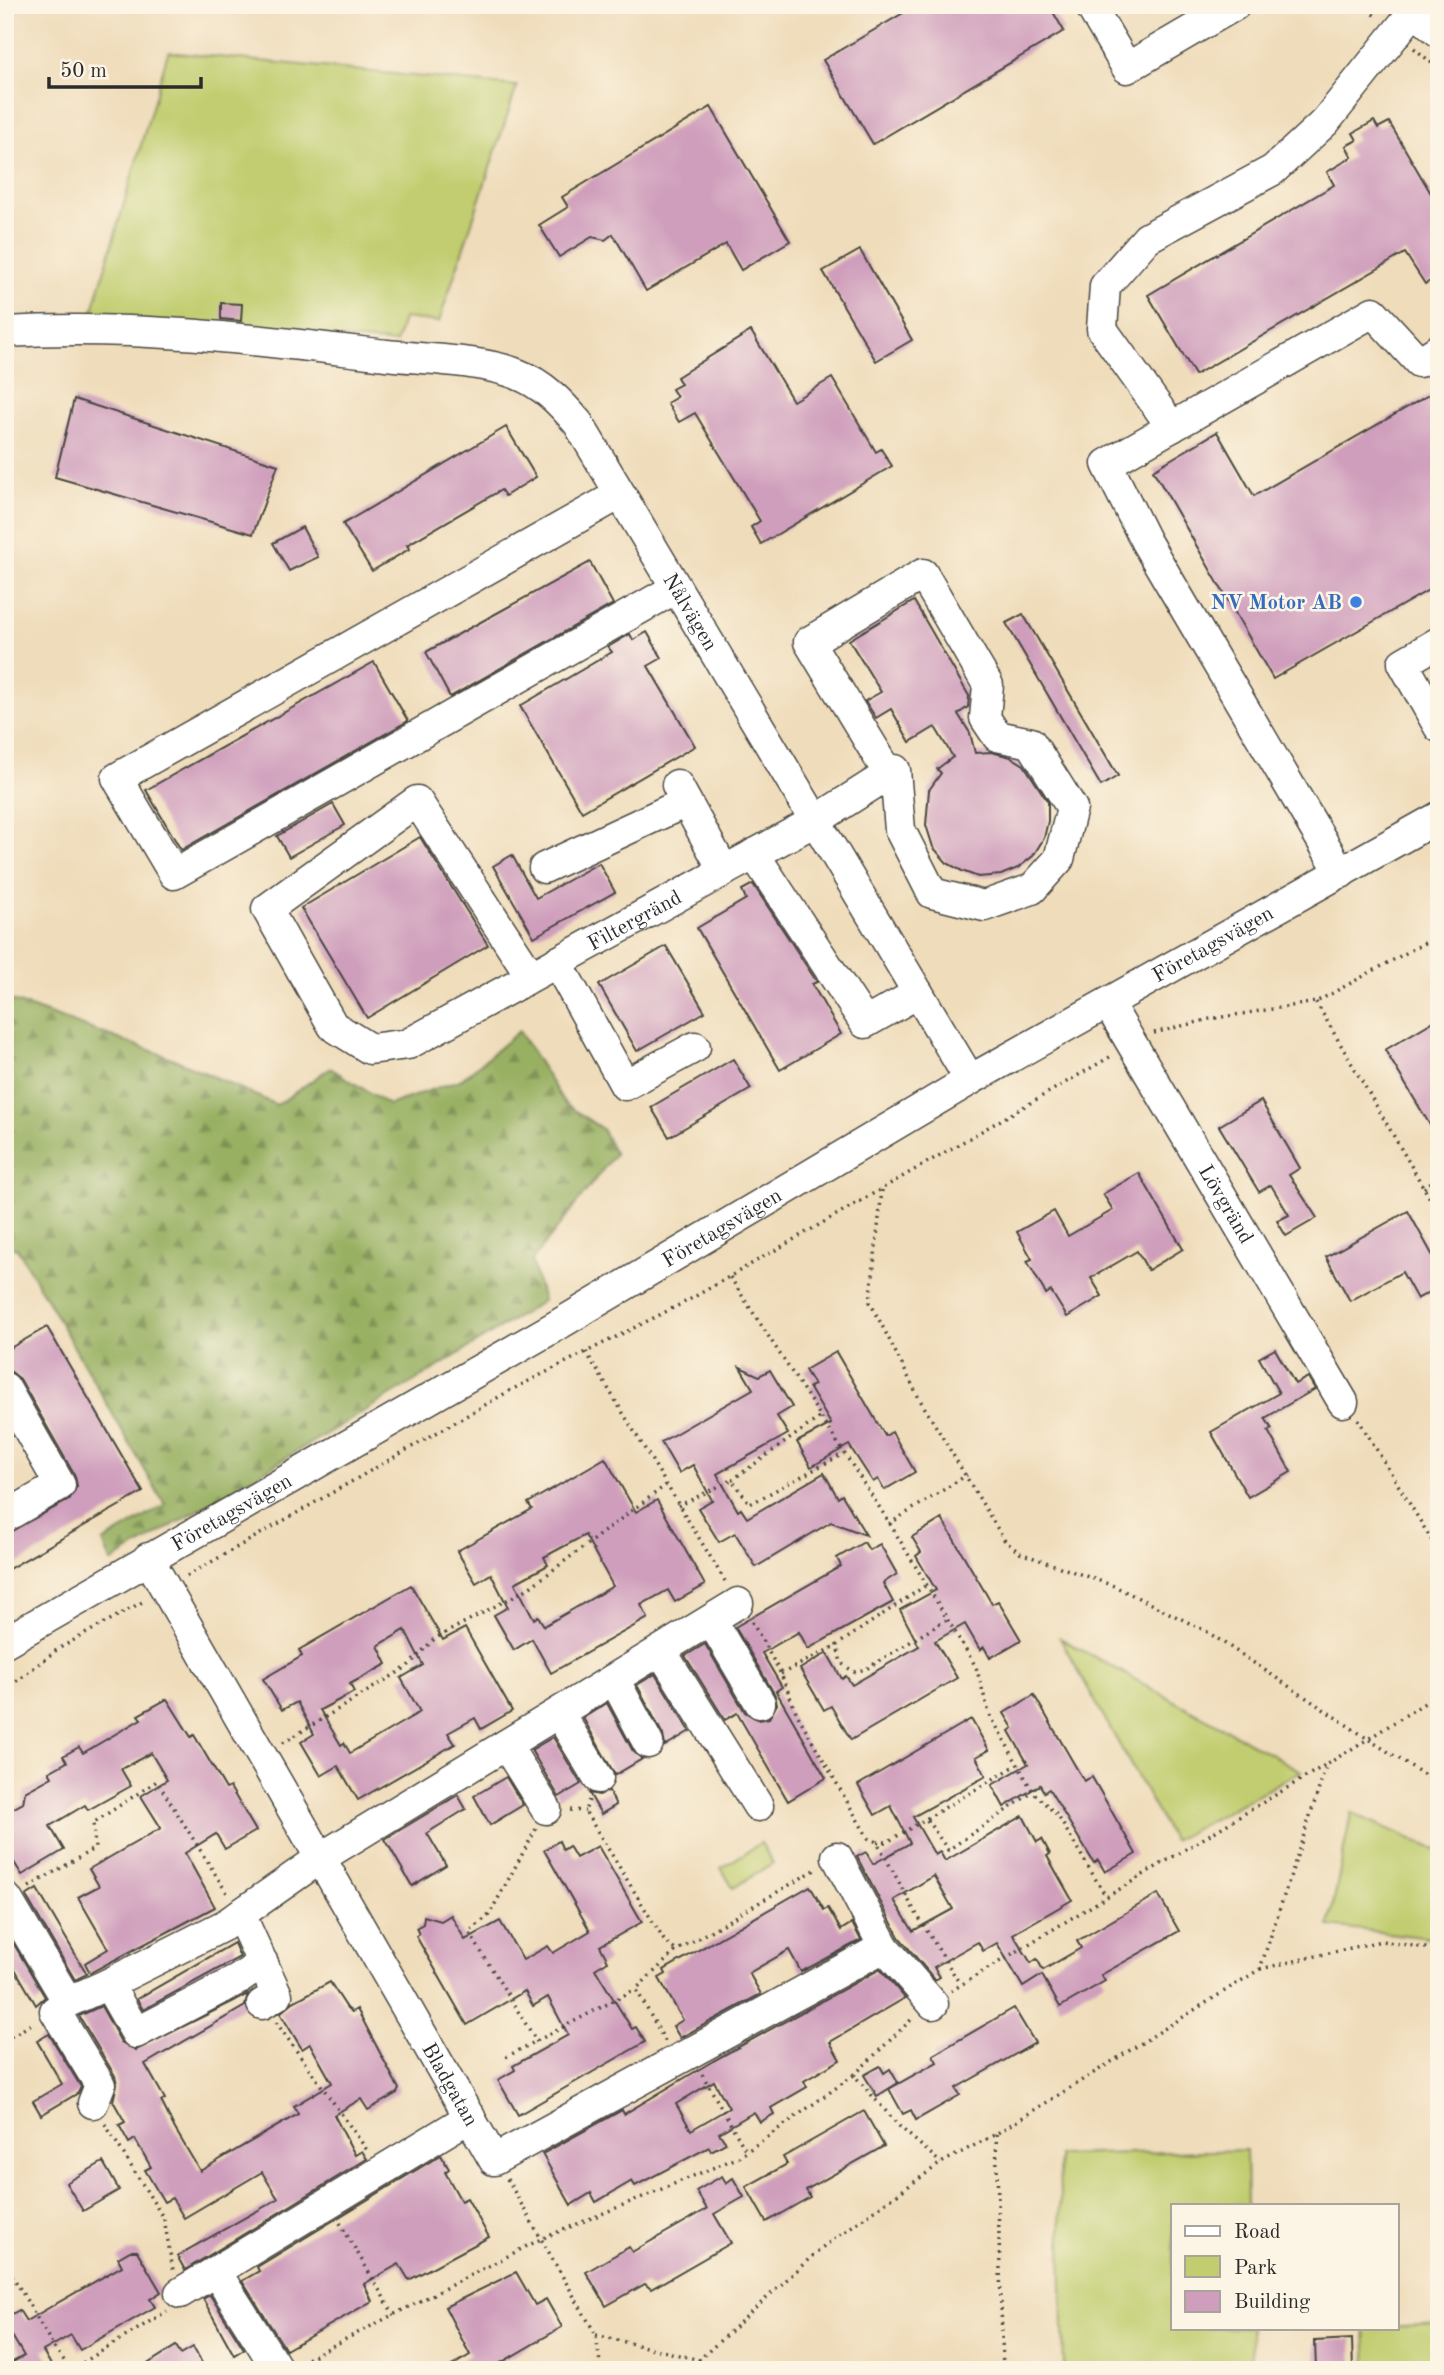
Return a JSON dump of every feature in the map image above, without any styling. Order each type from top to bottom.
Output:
[{"type":"street","points":[[1090,5],[1127,68],[1235,5]]},
{"type":"street","points":[[1172,427],[1102,329],[1105,286],[1147,238],[1273,170],[1325,122],[1411,8],[1439,32]]},
{"type":"street","points":[[1341,873],[1146,542],[1107,464],[1373,312],[1419,362],[1439,349]]},
{"type":"street","name":"Nålvägen","points":[[5,332],[78,327],[273,342],[471,365],[516,373],[554,394],[578,423],[970,1080]]},
{"type":"street","points":[[620,494],[117,778],[173,874],[676,588]]},
{"type":"street","points":[[923,573],[988,685],[985,718],[997,736],[1031,743],[1072,808],[1059,859],[1032,889],[984,906],[932,893],[900,830],[895,770],[889,774],[809,642],[923,573]]},
{"type":"street","points":[[1439,642],[1403,663],[1439,727]]},
{"type":"street","name":"Filtergränd","points":[[544,969],[416,801],[267,909],[333,1026],[370,1048],[408,1044],[815,821],[889,774]]},
{"type":"street","points":[[544,868],[681,794],[723,871]]},
{"type":"street","name":"Företagsvägen","points":[[5,1642],[556,1326],[970,1080],[1109,1005],[1439,817]]},
{"type":"street","points":[[754,854],[865,1023],[918,993]]},
{"type":"street","points":[[544,969],[625,1085],[695,1047]]},
{"type":"street","name":"Lövgränd","points":[[1109,1005],[1343,1402]]},
{"type":"street","points":[[5,1388],[60,1485],[5,1517]]},
{"type":"street","name":"Bladgatan","points":[[148,1558],[494,2160]]},
{"type":"street","points":[[61,2006],[240,1914],[322,1857],[738,1603]]},
{"type":"street","points":[[711,1620],[760,1703]]},
{"type":"street","points":[[661,1651],[758,1806]]},
{"type":"street","points":[[614,1679],[648,1743]]},
{"type":"street","points":[[559,1713],[598,1778]]},
{"type":"street","points":[[506,1745],[546,1809]]},
{"type":"street","points":[[836,1857],[884,1947],[933,2004]]},
{"type":"street","points":[[6,1899],[100,2085],[93,2103]]},
{"type":"street","points":[[240,1914],[277,1995],[262,2004]]},
{"type":"street","points":[[494,2160],[884,1947]]},
{"type":"street","points":[[107,1984],[136,2033],[239,1979],[263,1963]]},
{"type":"street","points":[[180,2293],[470,2117]]},
{"type":"street","points":[[216,2272],[288,2367]]},
{"type":"path","points":[[5,1690],[58,1648],[511,1390],[730,1277],[1132,1044],[1166,1028],[1316,1002],[1439,935]]},
{"type":"path","points":[[1316,1002],[1439,1214]]},
{"type":"path","points":[[1424,1188],[1439,1176]]},
{"type":"path","points":[[882,1190],[870,1302],[920,1400],[1005,1541],[1020,1553],[1114,1586],[1206,1631],[1439,1784]]},
{"type":"path","points":[[730,1277],[889,1524],[976,1667],[989,1713],[1033,1792],[1058,1816],[1105,1895]]},
{"type":"path","points":[[586,1352],[781,1674],[797,1714],[868,1838],[887,1842],[1017,1765]]},
{"type":"path","points":[[1343,1402],[1349,1405],[1439,1552]]},
{"type":"path","points":[[678,1506],[732,1480],[819,1418]]},
{"type":"path","points":[[732,1480],[750,1504],[843,1454]]},
{"type":"path","points":[[889,1524],[967,1475]]},
{"type":"path","points":[[262,1754],[337,1712],[407,1667],[442,1634],[528,1588],[666,1485]]},
{"type":"path","points":[[781,1674],[837,1645],[925,1586]]},
{"type":"path","points":[[837,1645],[841,1663],[854,1672],[866,1669],[946,1620]]},
{"type":"path","points":[[288,2367],[541,2239],[746,2151],[855,2075],[914,2017],[960,1984],[1439,1694]]},
{"type":"path","points":[[1260,1969],[1327,1764]]},
{"type":"path","points":[[584,1811],[598,1778]]},
{"type":"path","points":[[6,1899],[95,1848],[93,1823],[157,1781],[240,1914]]},
{"type":"path","points":[[927,1819],[948,1850],[1033,1792]]},
{"type":"path","points":[[537,2042],[469,1932],[489,1915],[546,1809],[584,1811]]},
{"type":"path","points":[[584,1811],[664,1940],[676,1951]]},
{"type":"path","points":[[506,2057],[636,1989],[676,1951],[868,1838]]},
{"type":"path","points":[[877,1842],[914,1910],[960,1984]]},
{"type":"path","points":[[688,2370],[820,2249],[941,2163],[996,2134],[1260,1969],[1381,1941],[1439,1950]]},
{"type":"path","points":[[636,1989],[746,2151]]},
{"type":"path","points":[[262,2004],[348,2127],[383,2171]]},
{"type":"path","points":[[5,2040],[61,2006]]},
{"type":"path","points":[[855,2075],[899,2126],[941,2163]]},
{"type":"path","points":[[5,2263],[55,2349],[71,2369],[163,2315],[180,2293],[164,2219],[93,2103]]},
{"type":"path","points":[[996,2134],[1003,2370]]},
{"type":"path","points":[[494,2160],[505,2174],[596,2335],[601,2370]]},
{"type":"path","points":[[329,2204],[394,2315]]},
{"type":"path","points":[[596,2335],[700,2360],[710,2370]]},
{"type":"green space","points":[[168,52],[517,86],[439,322],[403,318],[396,343],[91,317]]},
{"type":"green space","points":[[5,998],[174,1059],[277,1105],[330,1068],[389,1105],[462,1079],[519,1031],[565,1104],[602,1129],[615,1154],[532,1261],[543,1301],[430,1372],[111,1562],[103,1542],[165,1505],[17,1248],[5,1248]]},
{"type":"green space","points":[[1060,1638],[1301,1771],[1173,1841]]},
{"type":"green space","points":[[1351,1813],[1439,1851],[1439,1939],[1329,1926]]},
{"type":"green space","points":[[761,1843],[773,1863],[733,1888],[721,1868]]},
{"type":"green space","points":[[1246,2150],[1247,2204],[1171,2204],[1171,2330],[1251,2330],[1252,2370],[1064,2370],[1059,2155]]},
{"type":"green space","points":[[1439,2324],[1439,2370],[1367,2370],[1365,2330],[1398,2330],[1398,2326]]},
{"type":"building","points":[[917,5],[1049,5],[1064,31],[873,144],[823,60]]},
{"type":"building","points":[[711,107],[790,241],[741,270],[726,244],[646,291],[613,234],[605,240],[592,237],[559,257],[539,225],[568,207],[562,197]]},
{"type":"building","points":[[1374,121],[1378,128],[1389,122],[1439,207],[1439,276],[1425,284],[1405,253],[1195,375],[1148,295],[1334,185],[1327,172],[1352,157],[1346,146],[1357,140],[1353,133]]},
{"type":"building","points":[[860,250],[912,340],[876,361],[823,271]]},
{"type":"building","points":[[221,303],[242,304],[241,321],[221,319]]},
{"type":"building","points":[[751,331],[793,401],[832,378],[876,452],[881,449],[892,466],[761,544],[751,527],[760,521],[695,413],[679,422],[667,403],[677,397],[672,389],[681,384],[677,377]]},
{"type":"building","points":[[1439,389],[1439,584],[1273,679],[1153,470],[1217,432],[1254,496]]},
{"type":"building","points":[[74,399],[278,465],[253,534],[55,477]]},
{"type":"building","points":[[506,427],[536,477],[505,496],[501,490],[407,545],[409,549],[372,571],[343,524]]},
{"type":"building","points":[[302,527],[318,557],[289,571],[273,543]]},
{"type":"building","points":[[590,562],[613,604],[450,697],[426,652]]},
{"type":"building","points":[[914,601],[969,696],[968,707],[958,714],[970,733],[975,753],[991,752],[1011,757],[1024,765],[1048,802],[1044,838],[1033,856],[1018,868],[1001,875],[978,877],[962,871],[947,863],[933,847],[926,825],[929,790],[941,773],[937,769],[953,757],[935,727],[910,742],[891,709],[876,718],[865,701],[881,692],[849,640]]},
{"type":"building","points":[[1023,614],[1118,776],[1101,786],[1006,623]]},
{"type":"building","points":[[647,632],[662,658],[648,666],[695,746],[582,812],[520,706],[612,652],[608,647],[630,634],[633,640]]},
{"type":"building","points":[[374,662],[408,721],[181,850],[146,790]]},
{"type":"building","points":[[333,804],[345,825],[289,857],[277,836]]},
{"type":"building","points":[[420,837],[488,945],[367,1018],[301,908]]},
{"type":"building","points":[[512,855],[536,898],[599,863],[615,892],[534,937],[493,866]]},
{"type":"building","points":[[753,884],[817,982],[812,984],[841,1034],[780,1070],[697,928],[746,899],[742,890]]},
{"type":"building","points":[[666,946],[705,1012],[637,1051],[599,985]]},
{"type":"building","points":[[1439,1018],[1439,1140],[1385,1050]]},
{"type":"building","points":[[733,1059],[751,1089],[669,1137],[651,1107]]},
{"type":"building","points":[[1261,1101],[1300,1168],[1289,1175],[1317,1218],[1286,1236],[1277,1221],[1289,1215],[1271,1185],[1259,1192],[1219,1126]]},
{"type":"building","points":[[1139,1173],[1183,1249],[1148,1270],[1137,1251],[1091,1278],[1102,1296],[1067,1317],[1051,1291],[1046,1294],[1027,1261],[1032,1259],[1017,1232],[1054,1211],[1068,1236],[1113,1210],[1103,1194]]},
{"type":"building","points":[[1408,1211],[1439,1267],[1439,1287],[1417,1299],[1402,1272],[1350,1301],[1326,1257]]},
{"type":"building","points":[[47,1327],[143,1492],[5,1571],[5,1534],[69,1500],[77,1486],[75,1476],[20,1379],[5,1367],[5,1351]]},
{"type":"building","points":[[1275,1349],[1295,1384],[1308,1377],[1315,1389],[1265,1418],[1272,1429],[1268,1431],[1291,1472],[1248,1497],[1211,1432],[1279,1393],[1259,1358]]},
{"type":"building","points":[[836,1352],[885,1436],[892,1432],[915,1472],[884,1490],[878,1479],[873,1482],[849,1445],[811,1467],[797,1442],[831,1424],[809,1387],[814,1385],[805,1370]]},
{"type":"building","points":[[740,1367],[759,1376],[770,1370],[792,1407],[777,1416],[788,1434],[717,1474],[738,1511],[741,1509],[747,1518],[824,1473],[838,1498],[842,1495],[866,1535],[831,1522],[756,1567],[735,1533],[719,1542],[698,1508],[712,1500],[693,1465],[679,1473],[661,1442],[753,1389]]},
{"type":"building","points":[[605,1458],[636,1512],[657,1500],[705,1585],[675,1602],[668,1590],[641,1605],[648,1618],[551,1673],[532,1639],[514,1650],[494,1615],[508,1607],[491,1574],[476,1583],[457,1551],[532,1509],[528,1503]],"holes":[[[585,1535],[613,1586],[544,1626],[538,1616],[534,1619],[515,1583],[548,1565],[544,1557]]]},
{"type":"building","points":[[942,1519],[992,1604],[998,1601],[1021,1640],[990,1658],[984,1647],[980,1650],[965,1624],[935,1641],[957,1678],[851,1740],[831,1706],[824,1710],[800,1669],[827,1653],[842,1679],[846,1676],[852,1685],[919,1646],[900,1610],[936,1590],[916,1556],[921,1552],[912,1537]]},
{"type":"building","points":[[864,1542],[869,1550],[880,1544],[897,1574],[883,1583],[893,1602],[808,1649],[799,1632],[762,1653],[782,1687],[776,1691],[826,1778],[788,1801],[737,1713],[725,1720],[685,1656],[705,1644],[745,1712],[759,1720],[769,1718],[777,1704],[775,1695],[735,1627],[841,1566],[837,1558]]},
{"type":"building","points":[[411,1585],[443,1640],[465,1628],[512,1711],[481,1729],[475,1718],[448,1733],[455,1744],[358,1800],[338,1766],[321,1776],[301,1742],[314,1734],[297,1702],[282,1710],[263,1679],[302,1656],[299,1650]],"holes":[[[405,1630],[423,1665],[401,1678],[420,1712],[350,1753],[344,1743],[341,1745],[320,1710],[354,1692],[350,1684],[387,1664],[378,1646]]]},
{"type":"building","points":[[655,1674],[690,1731],[665,1746],[663,1735],[637,1685]]},
{"type":"building","points":[[1034,1695],[1084,1781],[1092,1777],[1136,1854],[1105,1872],[1098,1860],[1094,1863],[1049,1789],[1044,1792],[1040,1785],[1004,1807],[992,1785],[1028,1764],[1009,1731],[1013,1728],[1004,1713]]},
{"type":"building","points":[[167,1699],[191,1737],[194,1735],[226,1789],[230,1787],[256,1831],[225,1849],[216,1834],[185,1853],[215,1907],[90,1973],[85,1963],[108,1949],[78,1897],[99,1886],[89,1869],[161,1828],[141,1796],[167,1780],[151,1753],[121,1769],[131,1786],[88,1810],[85,1805],[50,1826],[64,1850],[22,1875],[5,1848],[5,1813],[23,1803],[25,1792],[52,1777],[49,1772],[67,1762],[63,1756],[79,1747],[83,1753],[141,1719],[138,1715]]},
{"type":"building","points":[[607,1703],[633,1751],[642,1759],[615,1775],[583,1718]]},
{"type":"building","points":[[971,1719],[989,1750],[976,1757],[986,1776],[913,1817],[935,1855],[940,1852],[945,1861],[1023,1816],[1037,1842],[1042,1839],[1050,1854],[1047,1856],[1072,1900],[1013,1934],[1031,1963],[1037,1959],[1043,1970],[1081,1948],[1077,1941],[1158,1894],[1179,1931],[1101,1975],[1105,1981],[1060,2007],[1042,1975],[1023,1987],[997,1943],[983,1951],[978,1942],[934,1967],[940,1977],[935,1980],[899,1937],[857,1857],[866,1852],[873,1864],[910,1843],[891,1806],[875,1815],[858,1785]],"holes":[[[934,1876],[953,1909],[913,1931],[894,1900]]]},
{"type":"building","points":[[553,1737],[581,1784],[559,1797],[531,1750]]},
{"type":"building","points":[[506,1777],[523,1805],[490,1825],[474,1796]]},
{"type":"building","points":[[609,1791],[616,1805],[601,1814],[589,1793],[599,1795]]},
{"type":"building","points":[[458,1795],[466,1809],[427,1833],[446,1865],[412,1886],[385,1839]]},
{"type":"building","points":[[559,1841],[563,1850],[569,1846],[576,1858],[598,1846],[642,1922],[600,1946],[608,1961],[595,1969],[632,2029],[636,2027],[645,2042],[518,2115],[498,2080],[515,2070],[513,2066],[568,2035],[548,1997],[533,2006],[525,1991],[467,2025],[416,1936],[419,1934],[416,1928],[423,1924],[424,1916],[441,1921],[451,1915],[465,1940],[500,1921],[523,1960],[548,1946],[553,1953],[590,1931],[544,1850]]},
{"type":"building","points":[[810,1886],[824,1910],[828,1908],[841,1930],[852,1923],[861,1940],[801,1972],[789,1950],[749,1973],[761,1994],[680,2038],[673,2026],[683,2020],[659,1978],[666,1974],[664,1970]]},
{"type":"building","points":[[37,1889],[87,1974],[75,1980],[26,1896]]},
{"type":"building","points":[[8,1934],[45,1997],[36,2005],[5,1952]]},
{"type":"building","points":[[234,1943],[240,1957],[143,2010],[137,1999]]},
{"type":"building","points":[[880,1969],[905,1998],[830,2042],[840,2060],[804,2081],[807,2087],[771,2108],[774,2114],[760,2122],[754,2112],[719,2133],[726,2143],[711,2151],[709,2147],[635,2186],[632,2181],[596,2202],[591,2193],[571,2205],[542,2154],[622,2110],[624,2114],[713,2061]],"holes":[[[714,2081],[729,2108],[691,2130],[676,2104]]]},
{"type":"building","points":[[330,1982],[347,2008],[352,2012],[357,2009],[399,2089],[397,2093],[368,2110],[361,2099],[334,2115],[355,2155],[362,2151],[367,2159],[185,2270],[177,2256],[278,2199],[262,2172],[184,2218],[172,2198],[164,2202],[145,2170],[151,2167],[135,2139],[129,2143],[119,2125],[125,2122],[113,2101],[117,2084],[115,2076],[79,2016],[101,2006],[121,2042],[136,2050],[248,1994],[245,2006],[145,2064],[165,2099],[161,2101],[175,2129],[200,2171],[298,2114],[294,2106],[332,2083],[310,2044],[302,2049],[280,2013],[293,2002]]},
{"type":"building","points":[[1014,2008],[1035,2043],[956,2088],[960,2095],[916,2120],[911,2110],[903,2114],[889,2089],[937,2062],[933,2055]]},
{"type":"building","points":[[49,2034],[81,2087],[78,2093],[41,2115],[33,2101],[62,2084],[37,2041]]},
{"type":"building","points":[[880,2066],[884,2073],[890,2069],[898,2083],[877,2096],[864,2075]]},
{"type":"building","points":[[864,2111],[884,2146],[806,2190],[810,2197],[766,2222],[746,2187],[787,2164],[783,2157]]},
{"type":"building","points":[[441,2155],[449,2169],[445,2172],[461,2201],[467,2198],[489,2237],[409,2280],[399,2264],[364,2284],[372,2301],[286,2350],[242,2281],[259,2271],[257,2267]]},
{"type":"building","points":[[103,2162],[119,2190],[83,2211],[66,2183]]},
{"type":"building","points":[[722,2176],[726,2183],[733,2178],[744,2197],[714,2214],[731,2243],[651,2289],[645,2284],[606,2306],[586,2272],[629,2247],[632,2252],[707,2209],[696,2191]]},
{"type":"building","points":[[130,2251],[137,2251],[161,2292],[150,2299],[155,2307],[80,2350],[71,2335],[43,2351],[54,2370],[5,2370],[5,2366],[24,2356],[5,2324],[5,2318],[19,2310],[26,2321],[122,2266],[118,2258]]},
{"type":"building","points":[[516,2272],[535,2305],[546,2299],[562,2327],[499,2364],[502,2370],[445,2370],[470,2355],[445,2307]]},
{"type":"building","points":[[210,2295],[244,2349],[234,2355],[203,2299]]},
{"type":"building","points":[[1352,2339],[1353,2370],[1316,2370],[1315,2341]]},
{"type":"building","points":[[176,2346],[181,2354],[193,2347],[206,2370],[138,2370]]},
{"type":"place","name":"NV Motor AB","points":[[1356,602]]}]
